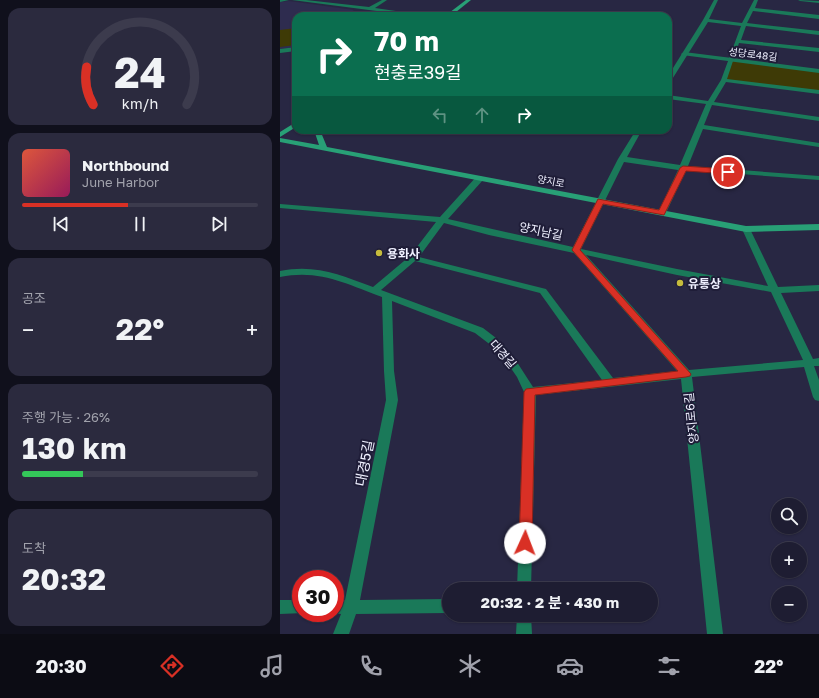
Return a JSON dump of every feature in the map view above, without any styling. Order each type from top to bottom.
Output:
[{"type":"main road","points":[[454,12],[470,0]]},
{"type":"main road","points":[[280,136],[292,127]]},
{"type":"main road","points":[[319,134],[324,148]]},
{"type":"main road","name":"양지로","points":[[280,140],[746,229],[819,227]]},
{"type":"street","points":[[280,1],[287,0]]},
{"type":"street","points":[[294,0],[311,2],[323,1],[395,12]]},
{"type":"street","points":[[370,9],[386,0]]},
{"type":"street","points":[[672,74],[706,20],[716,0]]},
{"type":"street","points":[[662,213],[701,127],[710,103],[724,80],[737,41],[756,0]]},
{"type":"street","points":[[800,0],[819,2]]},
{"type":"street","points":[[752,9],[819,16]]},
{"type":"street","points":[[706,20],[819,33]]},
{"type":"street","points":[[737,41],[819,50]]},
{"type":"street","points":[[280,51],[292,50]]},
{"type":"street","name":"성당로48길","points":[[684,54],[819,71]]},
{"type":"street","points":[[724,80],[819,92]]},
{"type":"street","points":[[672,98],[819,119]]},
{"type":"street","points":[[701,127],[819,145]]},
{"type":"street","points":[[637,134],[622,159],[576,250],[686,374]]},
{"type":"street","points":[[622,159],[683,168],[819,178]]},
{"type":"street","points":[[374,291],[414,258],[442,220],[480,178]]},
{"type":"street","name":"양지남길","points":[[280,206],[442,220],[677,272],[775,290],[819,288]]},
{"type":"street","points":[[746,229],[812,363],[819,397]]},
{"type":"street","points":[[414,258],[543,291],[610,382]]},
{"type":"street","name":"대경길","points":[[280,274],[311,270],[329,274],[481,331],[494,341],[510,360],[526,382],[530,392]]},
{"type":"street","name":"대경5길","points":[[341,634],[351,607],[392,400],[389,372],[387,296]]},
{"type":"street","points":[[524,582],[530,392],[686,374],[812,363]]},
{"type":"street","name":"양지로6길","points":[[686,374],[715,634]]},
{"type":"street","points":[[344,607],[442,606]]},
{"type":"street","points":[[280,607],[292,607]]},
{"type":"street","points":[[524,622],[524,634]]},
{"type":"shaded area","points":[[289,1],[354,10],[352,12],[292,12],[292,48],[280,49],[280,2]]},
{"type":"shaded area","points":[[292,28],[292,46],[280,47],[280,30]]},
{"type":"shaded area","points":[[730,60],[819,71],[819,92],[724,80]]},
{"type":"place","name":"용화사","points":[[379,253]]},
{"type":"place","name":"유통상","points":[[680,283]]},
{"type":"route","points":[[525,543],[530,392],[686,374],[576,250],[601,201],[662,213],[683,168],[728,172]]}]
